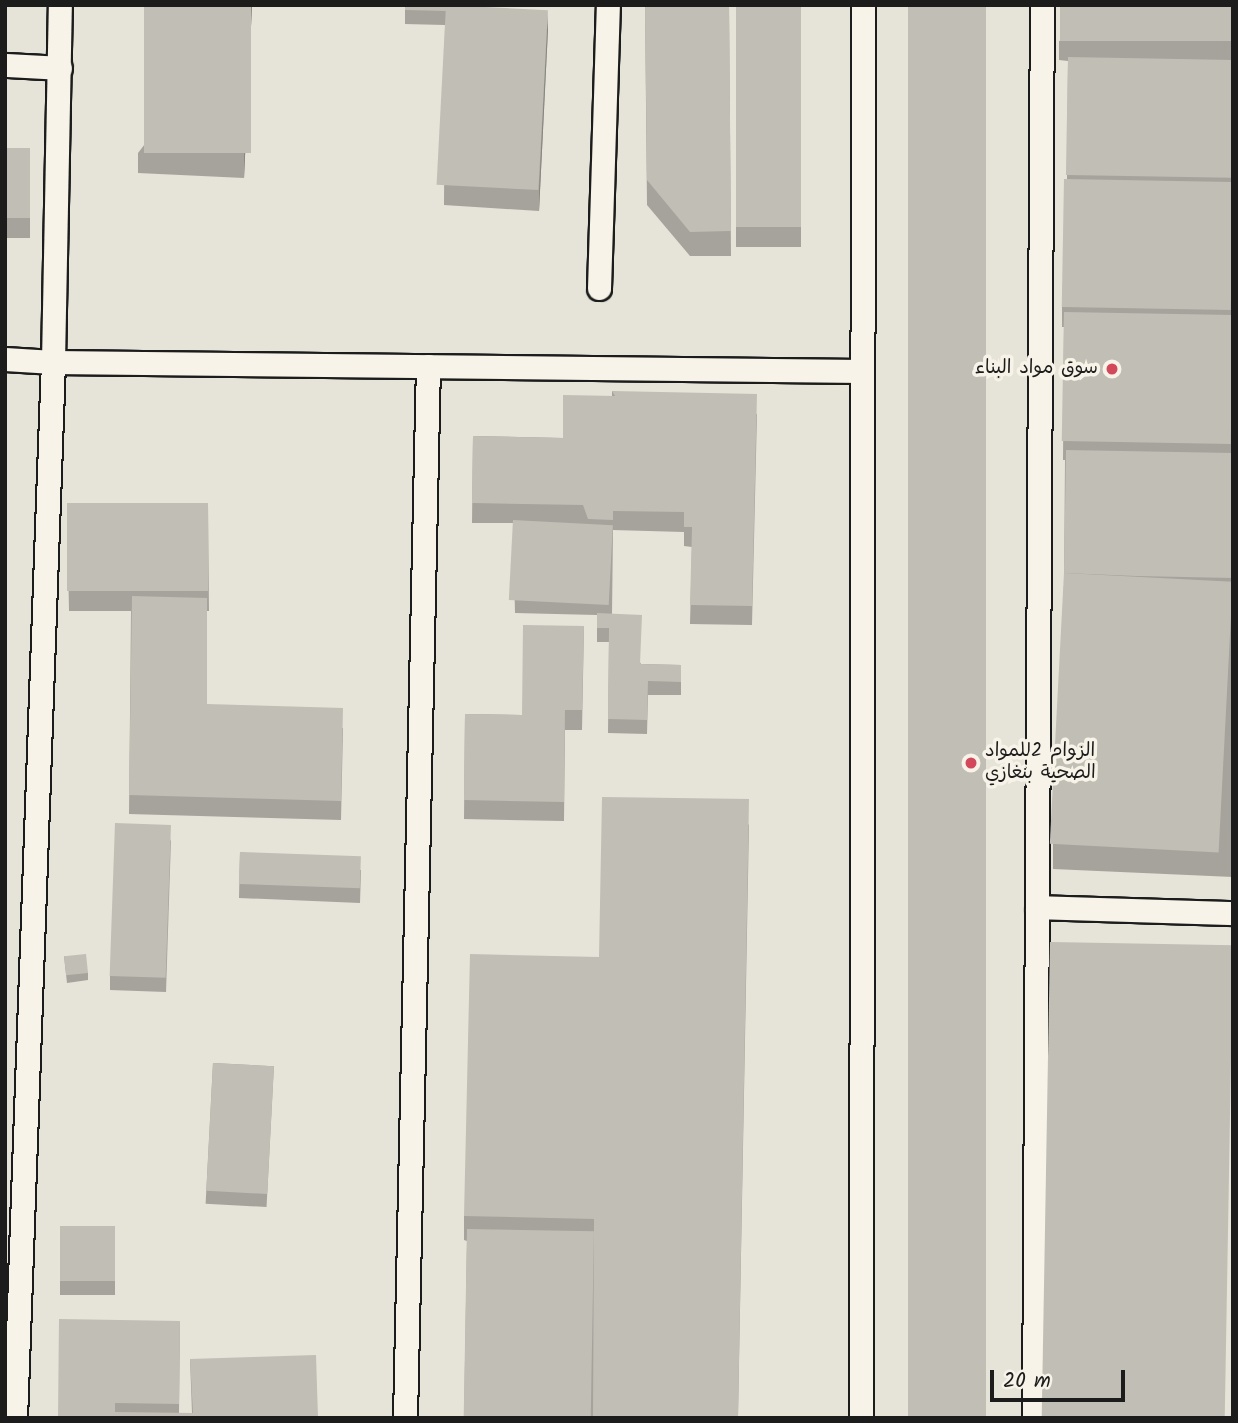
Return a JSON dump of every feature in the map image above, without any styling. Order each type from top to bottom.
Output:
[{"type":"lane","points":[[15,1418],[14,1210],[53,362],[60,5]]},
{"type":"lane","points":[[599,288],[608,5]]},
{"type":"lane","points":[[861,1418],[863,5]]},
{"type":"lane","points":[[1034,1418],[1042,5]]},
{"type":"lane","points":[[5,65],[60,68]]},
{"type":"lane","points":[[5,359],[53,362],[862,371]]},
{"type":"lane","points":[[405,1418],[428,366]]},
{"type":"lane","points":[[1037,907],[1233,913]]},
{"type":"shaded area","points":[[5,5],[1233,5],[1233,1418],[5,1418]]},
{"type":"building","points":[[144,5],[251,5],[251,153],[144,153]]},
{"type":"building","points":[[405,5],[446,5],[446,11],[405,10]]},
{"type":"building","points":[[446,5],[548,10],[538,190],[437,185]]},
{"type":"building","points":[[645,5],[729,5],[731,231],[690,232],[647,180]]},
{"type":"building","points":[[736,5],[801,5],[801,227],[736,227]]},
{"type":"building","points":[[908,5],[986,5],[986,1418],[908,1418]]},
{"type":"building","points":[[1060,5],[1233,5],[1233,41],[1060,41]]},
{"type":"building","points":[[1068,57],[1233,60],[1231,178],[1066,175]]},
{"type":"building","points":[[5,148],[30,148],[30,218],[5,218]]},
{"type":"building","points":[[1064,179],[1233,182],[1231,310],[1062,307]]},
{"type":"building","points":[[1064,312],[1233,315],[1231,444],[1062,441]]},
{"type":"building","points":[[612,391],[757,394],[752,606],[690,605],[692,527],[684,527],[684,512],[613,511],[613,520],[588,519],[583,505],[472,503],[473,436],[563,438],[563,395],[615,396]]},
{"type":"building","points":[[1066,450],[1233,453],[1233,578],[1064,573]]},
{"type":"building","points":[[67,503],[208,503],[208,591],[67,591]]},
{"type":"building","points":[[513,520],[613,525],[609,605],[509,600]]},
{"type":"building","points":[[1064,573],[1233,582],[1219,852],[1050,844]]},
{"type":"building","points":[[132,596],[207,598],[207,704],[343,708],[341,801],[129,795]]},
{"type":"building","points":[[597,613],[642,615],[640,664],[681,665],[681,682],[648,681],[647,720],[608,719],[609,628],[597,628]]},
{"type":"building","points":[[523,625],[584,626],[582,710],[565,710],[564,802],[464,800],[465,714],[522,715]]},
{"type":"building","points":[[602,797],[749,799],[737,1418],[593,1416],[594,1219],[464,1216],[470,954],[599,957]]},
{"type":"building","points":[[115,823],[171,825],[166,978],[110,976]]},
{"type":"building","points":[[240,852],[361,856],[360,888],[239,884]]},
{"type":"building","points":[[1050,942],[1233,945],[1225,1418],[1042,1418]]},
{"type":"building","points":[[86,954],[88,973],[66,975],[64,956]]},
{"type":"building","points":[[213,1063],[274,1066],[267,1194],[206,1191]]},
{"type":"building","points":[[60,1226],[115,1226],[115,1281],[60,1281]]},
{"type":"building","points":[[467,1229],[594,1231],[591,1418],[464,1418]]},
{"type":"building","points":[[59,1319],[180,1321],[179,1404],[115,1403],[115,1412],[193,1413],[190,1359],[316,1355],[318,1418],[58,1418]]},
{"type":"place","name":"سوق مواد البناء","points":[[1112,369]]},
{"type":"place","name":"الزوام 2للمواد الصحية بنغازي","points":[[971,763]]}]
